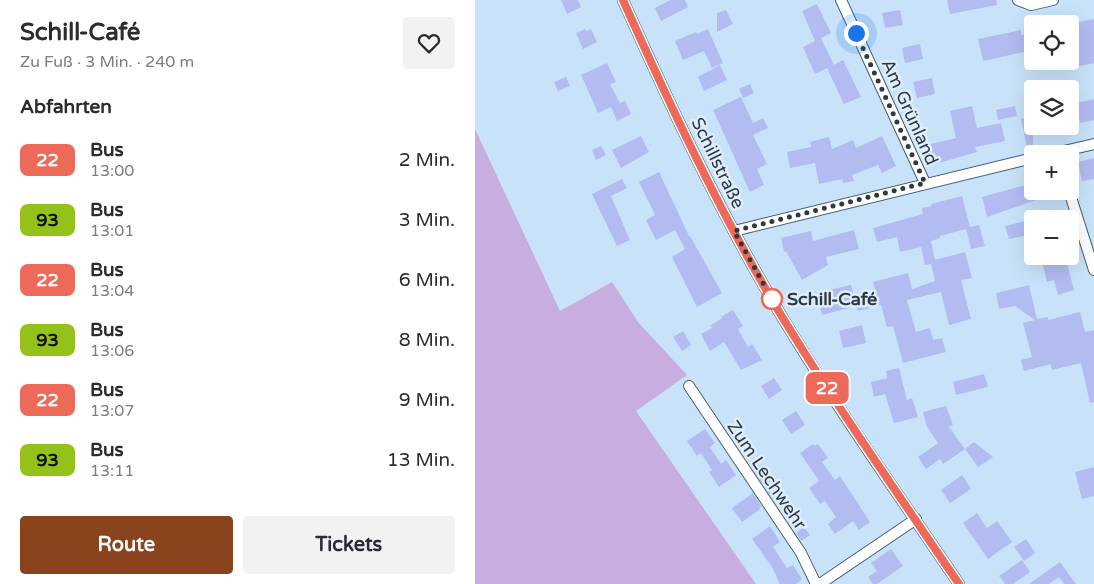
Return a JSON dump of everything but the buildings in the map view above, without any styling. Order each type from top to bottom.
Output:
[{"type":"street","name":"Schillstraße","points":[[623,0],[709,185],[734,231],[813,367],[959,584]]},
{"type":"street","name":"Am Grünland","points":[[841,0],[925,183]]},
{"type":"street","points":[[1018,0],[1031,5],[1053,0]]},
{"type":"street","points":[[1079,147],[1094,144]]},
{"type":"street","points":[[734,231],[1024,160]]},
{"type":"street","points":[[1072,200],[1094,270]]},
{"type":"street","name":"Zum Lechwehr","points":[[689,386],[821,584],[915,519]]},
{"type":"shaded area","points":[[475,129],[560,311],[612,282],[638,322],[687,375],[636,411],[756,584],[475,584]]},
{"type":"bus line","name":"22","points":[[623,0],[709,185],[779,311],[813,367],[959,584]]},
{"type":"place","name":"Schill-Café","points":[[772,299]]},
{"type":"route","points":[[772,299],[734,231],[925,183],[856,33]]}]
